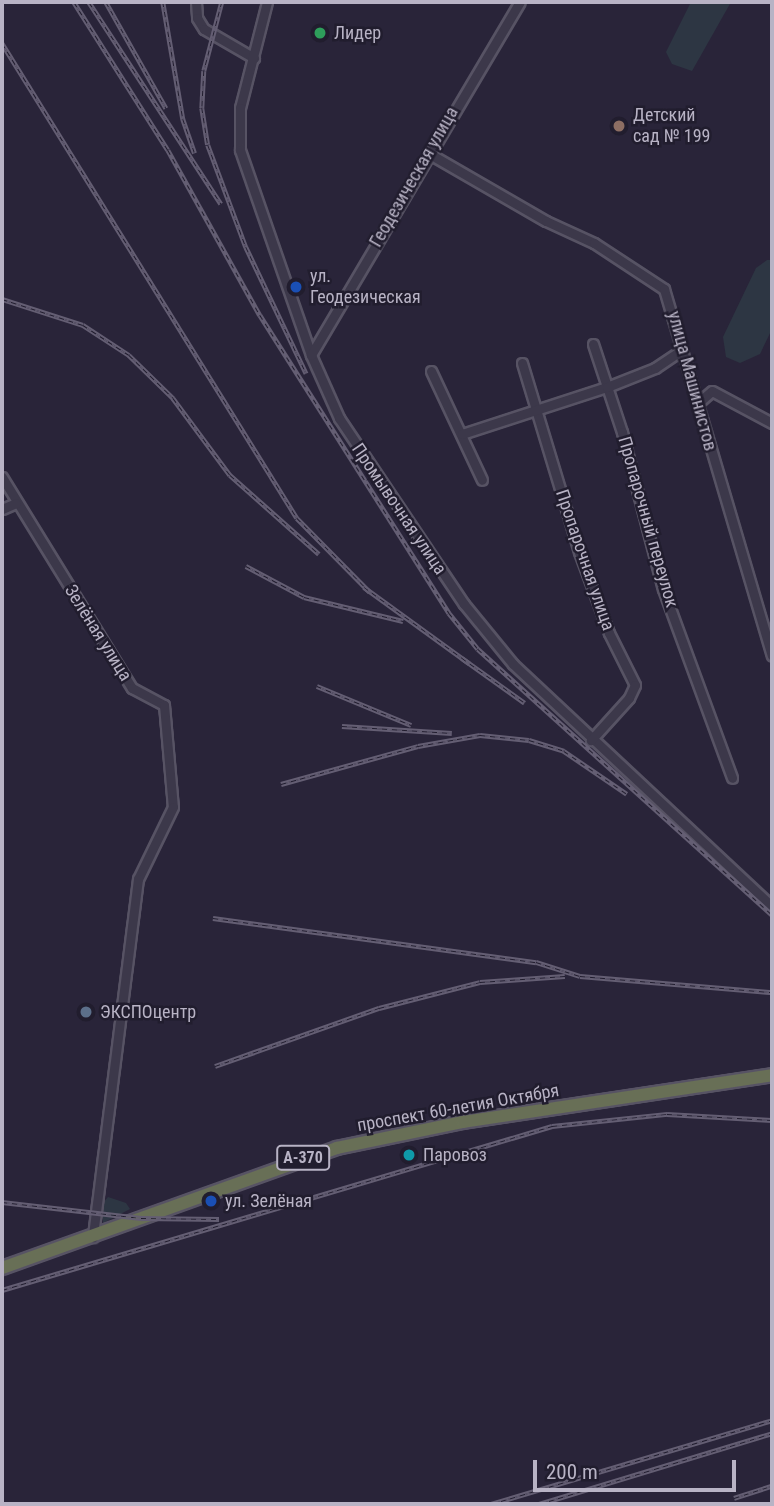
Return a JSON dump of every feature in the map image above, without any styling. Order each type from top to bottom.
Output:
[{"type":"highway","name":"проспект 60-летия Октября","points":[[2,1268],[93,1237],[292,1161],[381,1137],[772,1075]]},
{"type":"street","points":[[196,2],[197,18],[204,29],[254,58]]},
{"type":"street","name":"Промывочная улица","points":[[267,2],[240,108],[240,150],[246,177],[311,355],[339,418],[464,604],[531,683],[772,906]]},
{"type":"street","name":"Геодезическая улица","points":[[311,355],[428,153],[520,2]]},
{"type":"street","name":"улица Машинистов","points":[[428,153],[546,220],[594,243],[649,276],[669,297],[682,350],[772,655]]},
{"type":"street","name":"Пропарочный переулок","points":[[593,344],[663,589],[732,778]]},
{"type":"street","points":[[462,434],[607,387],[655,368],[682,350]]},
{"type":"street","name":"Пропарочная улица","points":[[522,363],[584,565],[635,685],[629,698],[591,740]]},
{"type":"street","points":[[431,371],[482,480]]},
{"type":"street","points":[[698,403],[712,391],[772,423]]},
{"type":"street","name":"Зелёная улица","points":[[2,477],[132,688],[164,705],[173,785],[166,828],[138,879],[93,1237]]},
{"type":"street","points":[[2,509],[16,503]]},
{"type":"shaded area","points":[[691,2],[731,2],[692,71],[672,64],[666,52]]},
{"type":"shaded area","points":[[767,260],[772,260],[772,329],[760,354],[740,363],[726,357],[723,337],[756,268]]},
{"type":"shaded area","points":[[108,1197],[126,1203],[130,1209],[103,1223],[102,1204]]},
{"type":"railway","points":[[74,2],[168,150],[260,315],[449,613],[478,649],[772,915]]},
{"type":"railway","points":[[89,2],[221,204]]},
{"type":"railway","points":[[106,2],[166,108]]},
{"type":"railway","points":[[163,2],[183,119],[195,153]]},
{"type":"railway","points":[[222,2],[204,71],[202,108],[208,145],[246,247],[306,373]]},
{"type":"railway","points":[[2,43],[297,518],[370,592]]},
{"type":"railway","points":[[2,299],[83,325],[129,355],[173,398],[230,475],[319,554]]},
{"type":"railway","points":[[246,566],[304,597],[403,621]]},
{"type":"railway","points":[[364,587],[469,663]]},
{"type":"railway","points":[[462,658],[525,703]]},
{"type":"railway","points":[[317,686],[411,725]]},
{"type":"railway","points":[[342,726],[452,733]]},
{"type":"railway","points":[[281,784],[418,746],[480,735],[529,740],[564,751],[627,794]]},
{"type":"railway","points":[[213,918],[536,962],[580,976],[772,992]]},
{"type":"railway","points":[[215,1066],[379,1008],[480,982],[565,976]]},
{"type":"railway","points":[[2,1290],[552,1126],[667,1114],[772,1120]]},
{"type":"railway","points":[[2,1202],[141,1218],[219,1219]]},
{"type":"railway","points":[[491,1504],[772,1420]]},
{"type":"railway","points":[[539,1504],[772,1433]]},
{"type":"railway","points":[[734,1498],[772,1486]]},
{"type":"place","name":"Лидер","points":[[320,33]]},
{"type":"place","name":"Детский сад № 199","points":[[619,126]]},
{"type":"place","name":"ул. Геодезическая","points":[[296,287]]},
{"type":"place","name":"ЭКСПОцентр","points":[[86,1012]]},
{"type":"place","name":"Паровоз","points":[[409,1155]]},
{"type":"place","name":"ул. Зелёная","points":[[211,1201]]}]
